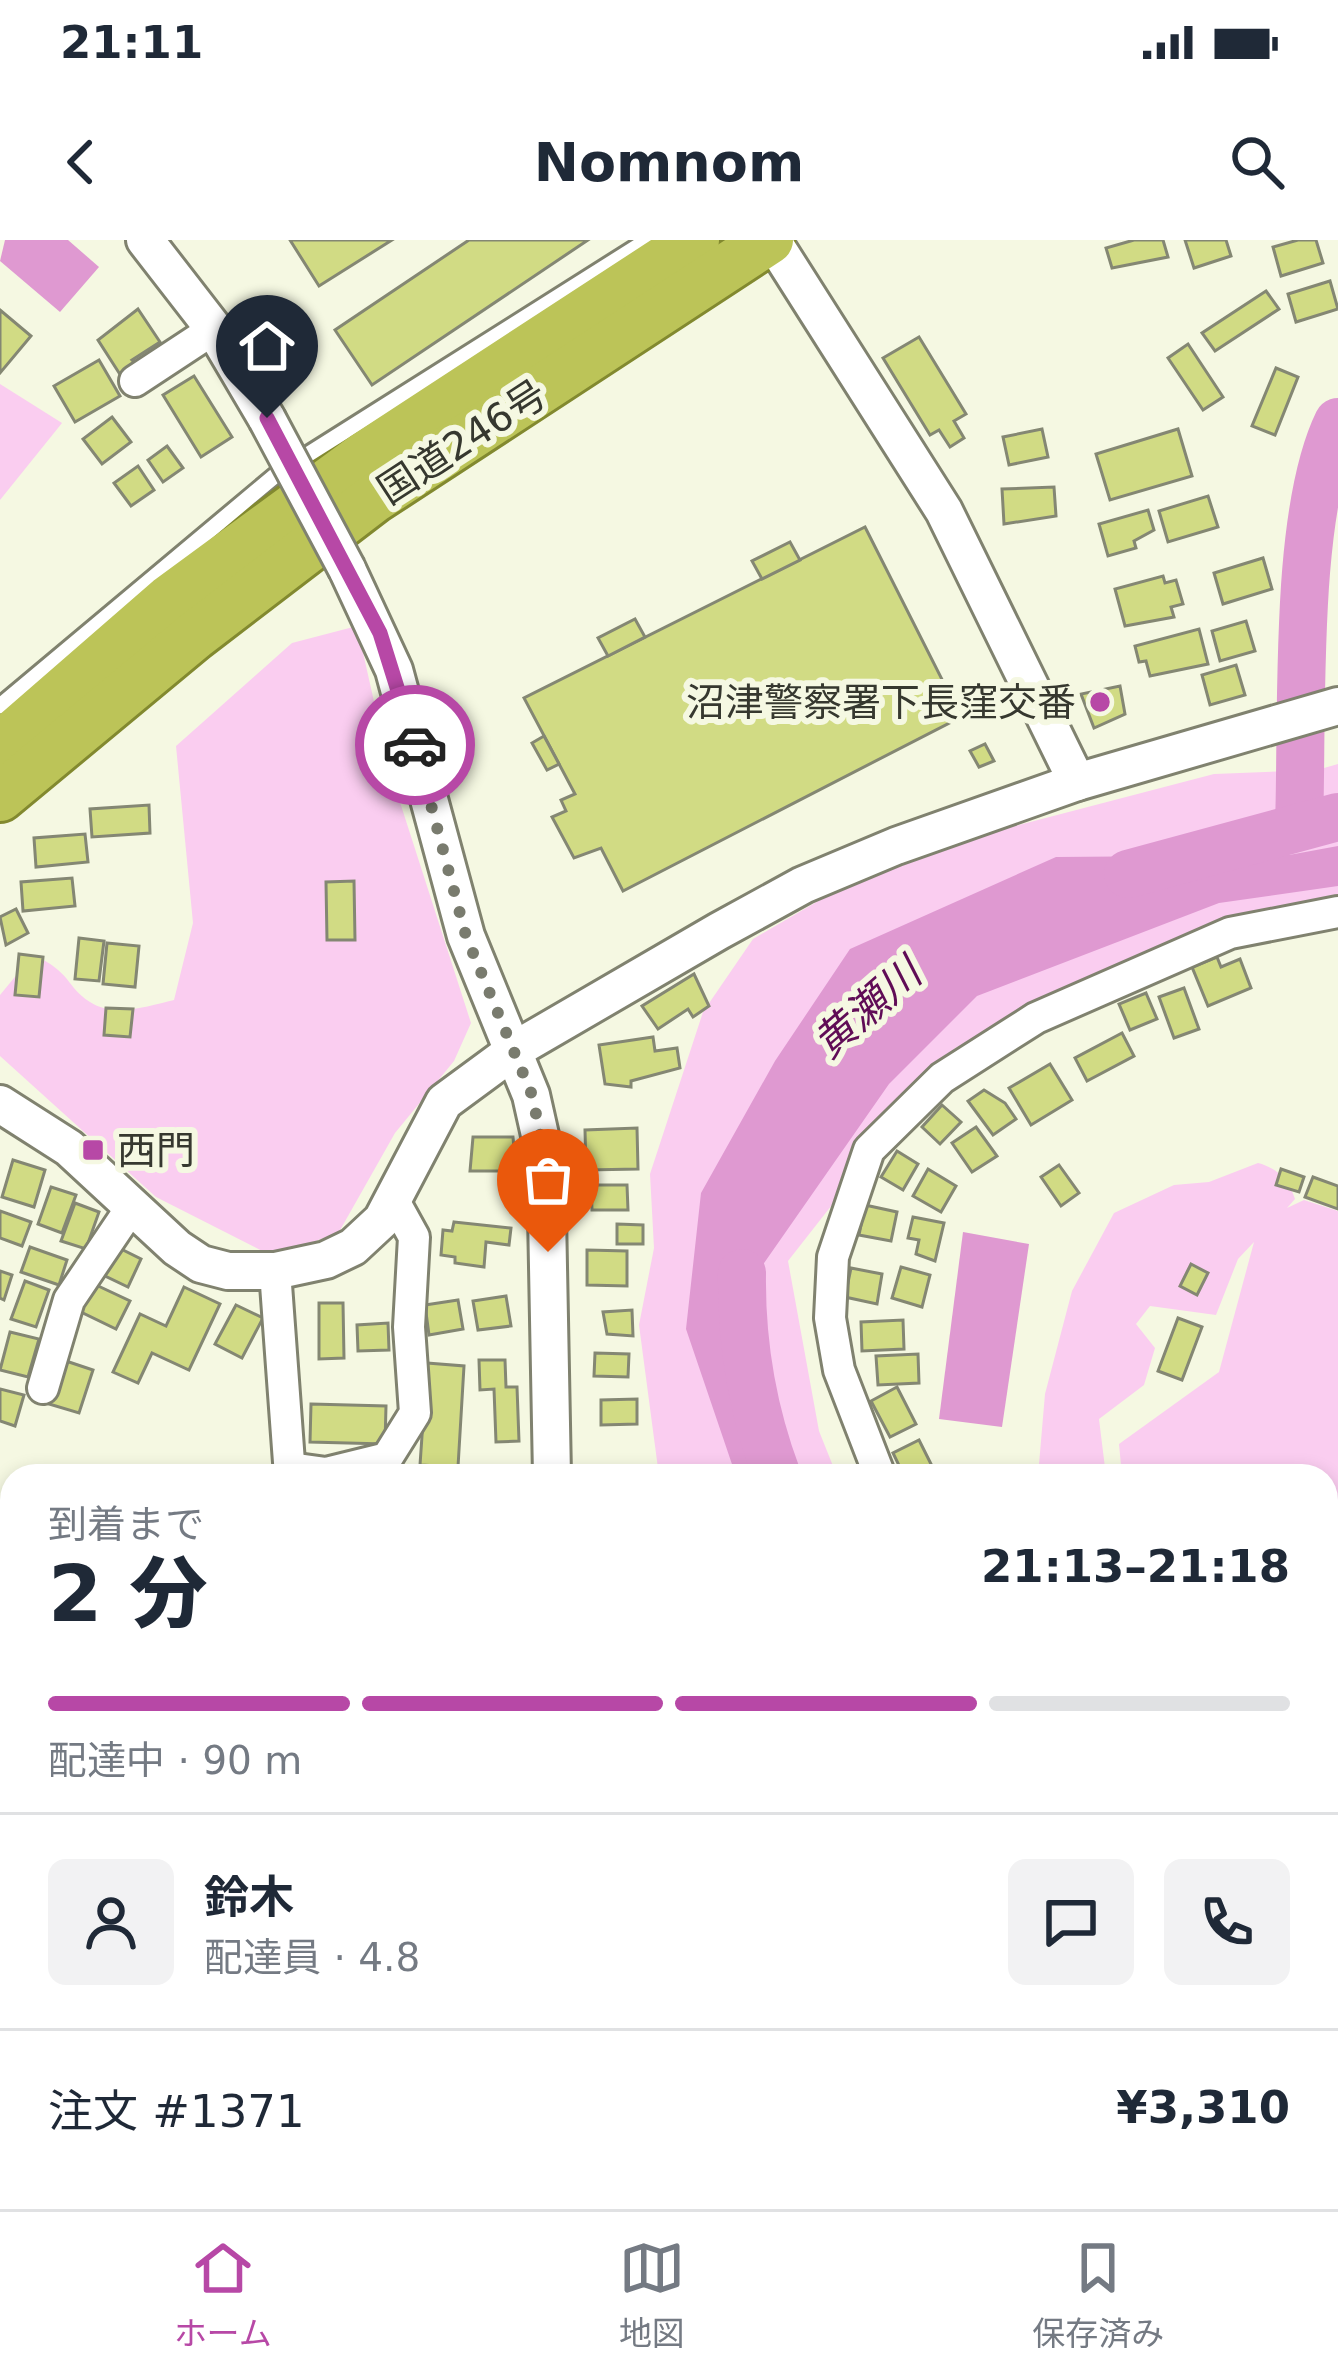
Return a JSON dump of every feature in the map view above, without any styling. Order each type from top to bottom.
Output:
[{"type":"highway","name":"国道246号","points":[[0,746],[169,599],[364,456],[695,240]]},
{"type":"highway","name":"国道246号","points":[[0,797],[194,635],[374,499],[770,240]]},
{"type":"street","points":[[146,240],[214,329],[267,418],[380,633],[404,702],[466,936],[516,1049],[546,1162],[552,1464]]},
{"type":"street","points":[[770,240],[944,511],[1077,782]]},
{"type":"street","points":[[135,381],[214,329]]},
{"type":"street","points":[[0,1104],[69,1148],[201,1264],[228,1271],[275,1271],[326,1260],[353,1247],[382,1220],[444,1102],[516,1049],[803,885],[896,845],[1077,782],[1331,708]]},
{"type":"street","points":[[875,1464],[839,1370],[830,1318],[832,1256],[869,1150],[942,1078],[1036,1018],[1230,933],[1338,912]]},
{"type":"street","points":[[378,1464],[387,1458],[415,1413],[409,1327],[413,1237],[393,1199]]},
{"type":"street","points":[[43,1388],[69,1300],[133,1205]]},
{"type":"street","points":[[275,1271],[289,1464]]},
{"type":"lane","points":[[0,706],[277,474],[648,240]]},
{"type":"shaded area","points":[[0,384],[62,423],[0,500]]},
{"type":"shaded area","points":[[357,626],[389,768],[471,1023],[454,1061],[395,1133],[339,1232],[274,1257],[156,1197],[0,1056],[0,995],[33,955],[55,967],[99,1007],[131,1009],[174,1000],[193,923],[176,746],[292,643]]},
{"type":"shaded area","points":[[1338,764],[1338,907],[1122,968],[955,1048],[788,1261],[819,1431],[832,1464],[657,1464],[639,1325],[654,1248],[650,1174],[703,1012],[753,939],[892,858],[1214,774],[1317,770]]},
{"type":"shaded area","points":[[1258,1163],[1289,1186],[1295,1199],[1287,1208],[1304,1200],[1338,1211],[1338,1464],[1121,1464],[1119,1444],[1219,1372],[1254,1242],[1238,1259],[1216,1315],[1150,1306],[1136,1324],[1155,1348],[1144,1385],[1099,1419],[1105,1464],[1039,1464],[1045,1394],[1072,1291],[1114,1213],[1174,1185],[1209,1182]]},
{"type":"water","points":[[5,240],[68,240],[99,267],[60,312],[0,261]]},
{"type":"water","points":[[1338,846],[1338,886],[1219,903],[977,996],[889,1084],[755,1276],[737,1391],[778,1464],[732,1464],[686,1329],[701,1193],[775,1061],[850,949],[1056,857],[1289,855]]},
{"type":"water","points":[[963,1232],[1029,1244],[1002,1427],[939,1419]]},
{"type":"building","points":[[290,240],[392,240],[319,286]]},
{"type":"building","points":[[469,240],[588,240],[372,385],[335,330]]},
{"type":"building","points":[[1134,240],[1163,240],[1168,257],[1112,268],[1106,248]]},
{"type":"building","points":[[1185,240],[1226,240],[1231,256],[1194,268]]},
{"type":"building","points":[[1316,240],[1323,263],[1281,276],[1273,247]]},
{"type":"building","points":[[1330,281],[1338,309],[1296,322],[1288,294]]},
{"type":"building","points":[[1266,291],[1279,309],[1215,351],[1202,333]]},
{"type":"building","points":[[138,309],[160,342],[132,360],[137,365],[121,376],[98,340]]},
{"type":"building","points":[[0,310],[31,336],[0,373]]},
{"type":"building","points":[[919,337],[966,414],[954,421],[964,438],[950,447],[939,430],[930,435],[883,358]]},
{"type":"building","points":[[1188,344],[1223,397],[1203,410],[1168,358]]},
{"type":"building","points":[[99,360],[120,396],[75,422],[54,386]]},
{"type":"building","points":[[1276,368],[1298,377],[1275,435],[1252,426]]},
{"type":"building","points":[[194,376],[232,437],[201,457],[163,395]]},
{"type":"building","points":[[112,417],[131,442],[102,464],[83,439]]},
{"type":"building","points":[[1042,429],[1048,457],[1009,465],[1003,437]]},
{"type":"building","points":[[1178,429],[1192,476],[1110,500],[1096,454]]},
{"type":"building","points":[[167,446],[183,468],[163,482],[148,460]]},
{"type":"building","points":[[138,466],[154,490],[131,506],[114,483]]},
{"type":"building","points":[[1054,487],[1056,516],[1004,524],[1002,489]]},
{"type":"building","points":[[1208,496],[1218,527],[1168,542],[1159,511]]},
{"type":"building","points":[[1148,510],[1154,530],[1134,541],[1136,548],[1108,556],[1099,524]]},
{"type":"building","points":[[865,527],[961,717],[623,891],[601,848],[574,858],[552,817],[566,811],[561,800],[575,794],[524,698]]},
{"type":"building","points":[[790,542],[800,560],[762,579],[752,561]]},
{"type":"building","points":[[1263,558],[1272,589],[1223,604],[1214,573]]},
{"type":"building","points":[[1163,576],[1165,583],[1176,580],[1183,604],[1171,607],[1174,617],[1125,626],[1115,589]]},
{"type":"building","points":[[635,619],[645,637],[608,656],[598,638]]},
{"type":"building","points":[[1246,621],[1255,651],[1220,661],[1212,631]]},
{"type":"building","points":[[1199,629],[1208,664],[1150,676],[1146,661],[1139,662],[1135,646]]},
{"type":"building","points":[[1236,665],[1245,695],[1210,705],[1202,675]]},
{"type":"building","points":[[1120,686],[1125,714],[1094,728],[1081,694]]},
{"type":"building","points":[[544,736],[559,764],[547,770],[532,743]]},
{"type":"building","points":[[985,744],[994,761],[979,767],[970,751]]},
{"type":"building","points":[[149,805],[150,833],[92,837],[90,809]]},
{"type":"building","points":[[85,834],[88,862],[36,867],[34,838]]},
{"type":"building","points":[[72,878],[75,906],[23,911],[21,882]]},
{"type":"building","points":[[354,881],[355,940],[327,940],[326,882]]},
{"type":"building","points":[[16,909],[28,933],[6,945],[0,917]]},
{"type":"building","points":[[79,938],[104,941],[99,981],[75,979]]},
{"type":"building","points":[[107,943],[139,946],[135,987],[103,984]]},
{"type":"building","points":[[19,954],[43,957],[39,997],[15,995]]},
{"type":"building","points":[[1217,957],[1221,967],[1240,959],[1251,988],[1208,1006],[1192,967]]},
{"type":"building","points":[[694,974],[709,1006],[693,1017],[688,1009],[658,1029],[642,1006]]},
{"type":"building","points":[[1184,988],[1199,1029],[1174,1038],[1159,997]]},
{"type":"building","points":[[1146,993],[1157,1019],[1130,1030],[1119,1004]]},
{"type":"building","points":[[106,1008],[133,1009],[130,1037],[104,1035]]},
{"type":"building","points":[[1122,1033],[1134,1056],[1087,1081],[1075,1058]]},
{"type":"building","points":[[653,1037],[655,1051],[677,1048],[680,1068],[631,1081],[631,1087],[605,1084],[599,1045]]},
{"type":"building","points":[[1050,1064],[1072,1100],[1031,1125],[1009,1088]]},
{"type":"building","points":[[984,1090],[1005,1103],[1016,1119],[993,1135],[968,1101]]},
{"type":"building","points":[[942,1105],[961,1122],[940,1144],[922,1127]]},
{"type":"building","points":[[976,1127],[997,1156],[972,1172],[952,1143]]},
{"type":"building","points":[[637,1128],[638,1169],[586,1170],[585,1130]]},
{"type":"building","points":[[473,1137],[513,1137],[516,1171],[470,1171]]},
{"type":"building","points":[[897,1151],[918,1164],[903,1190],[881,1177]]},
{"type":"building","points":[[13,1160],[45,1170],[34,1207],[2,1197]]},
{"type":"building","points":[[1059,1165],[1079,1193],[1061,1206],[1041,1177]]},
{"type":"building","points":[[928,1169],[956,1186],[941,1212],[913,1196]]},
{"type":"building","points":[[1281,1169],[1304,1177],[1299,1192],[1276,1185]]},
{"type":"building","points":[[1313,1177],[1338,1186],[1338,1209],[1305,1197]]},
{"type":"building","points":[[591,1185],[627,1185],[628,1210],[592,1210]]},
{"type":"building","points":[[51,1187],[76,1195],[62,1233],[38,1224]]},
{"type":"building","points":[[75,1203],[99,1212],[86,1249],[61,1241]]},
{"type":"building","points":[[865,1205],[897,1212],[891,1241],[859,1235]]},
{"type":"building","points":[[0,1211],[31,1222],[22,1246],[0,1238]]},
{"type":"building","points":[[913,1217],[944,1223],[935,1261],[916,1254],[919,1240],[908,1238]]},
{"type":"building","points":[[454,1222],[511,1228],[509,1245],[486,1242],[484,1267],[455,1263],[455,1257],[441,1255],[443,1230],[452,1231]]},
{"type":"building","points":[[617,1224],[643,1225],[643,1244],[617,1244]]},
{"type":"building","points":[[115,1246],[141,1259],[128,1287],[101,1274]]},
{"type":"building","points":[[30,1247],[67,1260],[59,1285],[21,1272]]},
{"type":"building","points":[[587,1250],[627,1251],[627,1286],[587,1285]]},
{"type":"building","points":[[1191,1264],[1208,1273],[1197,1295],[1180,1286]]},
{"type":"building","points":[[901,1267],[930,1275],[922,1307],[892,1298]]},
{"type":"building","points":[[851,1268],[882,1274],[877,1304],[845,1297]]},
{"type":"building","points":[[0,1271],[12,1275],[4,1300],[0,1298]]},
{"type":"building","points":[[25,1281],[49,1290],[36,1327],[11,1319]]},
{"type":"building","points":[[94,1284],[130,1301],[116,1329],[81,1312]]},
{"type":"building","points":[[184,1287],[220,1304],[189,1370],[152,1353],[138,1383],[113,1372],[140,1314],[166,1326]]},
{"type":"building","points":[[506,1296],[511,1326],[478,1330],[473,1301]]},
{"type":"building","points":[[458,1300],[463,1329],[429,1335],[425,1305]]},
{"type":"building","points":[[319,1303],[343,1303],[344,1358],[319,1359]]},
{"type":"building","points":[[236,1305],[263,1318],[242,1358],[215,1344]]},
{"type":"building","points":[[632,1310],[633,1336],[607,1334],[603,1312]]},
{"type":"building","points":[[1178,1318],[1202,1327],[1182,1380],[1158,1371]]},
{"type":"building","points":[[903,1320],[904,1349],[862,1351],[861,1322]]},
{"type":"building","points":[[388,1323],[389,1350],[358,1351],[357,1325]]},
{"type":"building","points":[[10,1332],[39,1339],[28,1377],[0,1370]]},
{"type":"building","points":[[595,1353],[629,1354],[628,1377],[594,1376]]},
{"type":"building","points":[[918,1354],[919,1383],[878,1385],[876,1356]]},
{"type":"building","points":[[63,1360],[93,1370],[79,1413],[49,1404]]},
{"type":"building","points":[[479,1360],[505,1360],[506,1387],[517,1387],[519,1441],[496,1442],[494,1389],[480,1390]]},
{"type":"building","points":[[427,1363],[464,1366],[458,1464],[420,1464]]},
{"type":"building","points":[[897,1387],[916,1424],[890,1437],[871,1401]]},
{"type":"building","points":[[0,1389],[24,1395],[15,1426],[0,1421]]},
{"type":"building","points":[[637,1399],[637,1424],[601,1425],[601,1400]]},
{"type":"building","points":[[311,1404],[386,1406],[385,1444],[310,1442]]},
{"type":"building","points":[[919,1440],[931,1464],[898,1464],[893,1453]]},
{"type":"waterway","points":[[1299,825],[1307,561],[1313,509],[1338,422]]},
{"type":"waterway","name":"黄瀬川","points":[[1128,874],[1338,817]]},
{"type":"waterway","name":"黄瀬川","points":[[742,1273],[750,1376],[773,1464]]},
{"type":"way so far","points":[[415,745],[466,936],[532,1095],[546,1162],[548,1252]]},
{"type":"place","name":"沼津警察署下長窪交番","points":[[1100,702]]},
{"type":"place","name":"西門","points":[[93,1150]]},
{"type":"route","points":[[267,418],[380,633],[415,745]]}]
